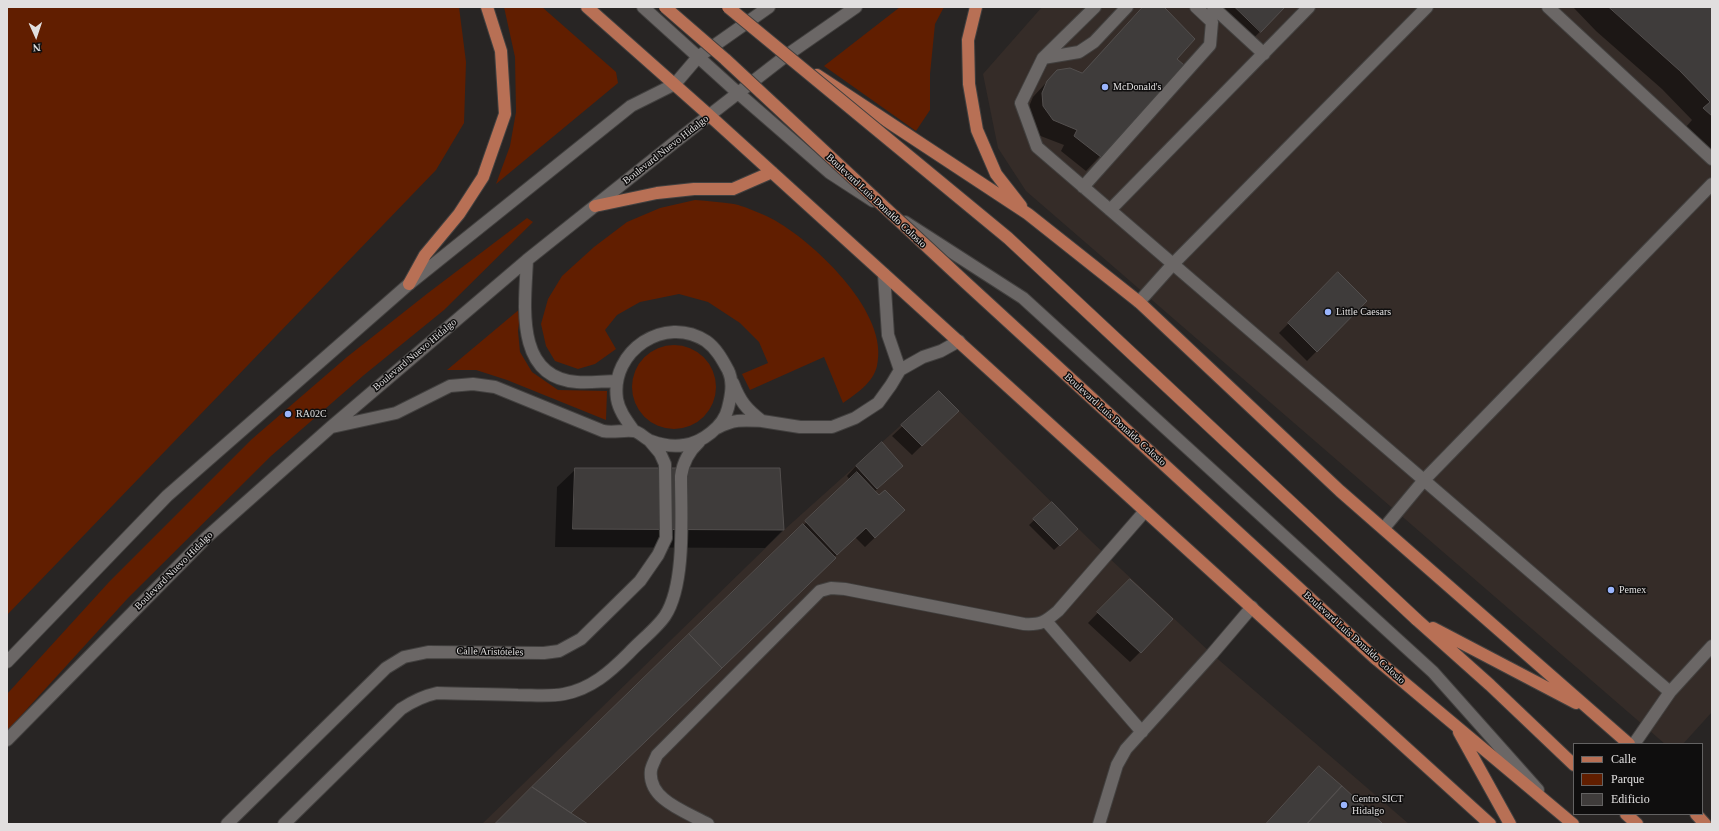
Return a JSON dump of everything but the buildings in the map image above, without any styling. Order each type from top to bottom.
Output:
[{"type":"main road","points":[[409,284],[425,255],[459,214],[483,177],[505,114],[501,51],[487,7]]},
{"type":"main road","points":[[587,7],[675,84],[1490,824]]},
{"type":"main road","name":"Boulevard Luis Donaldo Colosio","points":[[665,7],[725,59],[965,282],[1376,659],[1573,824]]},
{"type":"main road","points":[[728,7],[1008,238],[1416,619],[1490,685],[1573,764]]},
{"type":"main road","points":[[732,7],[787,55],[1028,214],[1139,302],[1340,491],[1628,743]]},
{"type":"main road","points":[[976,7],[968,40],[969,84],[977,130],[996,174],[1028,214]]},
{"type":"main road","points":[[595,206],[657,193],[694,189],[733,189],[772,172]]},
{"type":"main road","points":[[1416,619],[1594,713]]},
{"type":"main road","points":[[1454,724],[1510,824]]},
{"type":"main road","points":[[1627,815],[1636,823]]},
{"type":"main road","points":[[1697,815],[1705,824]]},
{"type":"street","points":[[643,7],[738,93],[830,173],[1023,298],[1433,672],[1556,810]]},
{"type":"street","points":[[7,662],[167,496],[409,284],[632,106],[675,84],[698,57],[768,7]]},
{"type":"street","name":"Boulevard Nuevo Hidalgo","points":[[7,740],[206,537],[330,427],[527,260],[787,55],[856,7]]},
{"type":"street","points":[[1095,7],[1043,58],[1021,102],[1037,147],[1670,692]]},
{"type":"street","points":[[1043,58],[1079,52],[1094,42],[1127,7]]},
{"type":"street","points":[[1083,186],[1210,45],[1212,22],[1196,7]]},
{"type":"street","points":[[1213,7],[1264,54]]},
{"type":"street","points":[[1110,210],[1309,7]]},
{"type":"street","points":[[1139,302],[1174,264],[1427,7]]},
{"type":"street","points":[[1548,7],[1712,159]]},
{"type":"street","points":[[1384,528],[1424,480],[1712,184]]},
{"type":"street","points":[[527,260],[524,316],[528,342],[535,358],[547,372],[562,379],[577,382],[617,381]]},
{"type":"street","points":[[884,274],[888,335],[900,370]]},
{"type":"street","points":[[702,439],[685,446],[666,446],[649,440],[634,431],[624,416],[618,399],[617,381],[622,364],[632,350],[649,338],[668,332],[688,333],[706,341],[720,355],[738,396],[746,409],[762,421]]},
{"type":"street","points":[[284,824],[401,710],[422,696],[437,693],[563,694],[583,688],[599,680],[613,670],[665,616],[672,601],[677,582],[679,561],[681,476],[683,463],[691,450],[716,428],[731,421],[745,420],[800,427],[832,427],[855,418],[878,403],[900,370],[923,357],[941,351],[959,341]]},
{"type":"street","points":[[716,428],[727,412],[732,392],[729,373]]},
{"type":"street","points":[[330,427],[396,412],[450,386],[473,384],[495,387],[603,431],[614,433],[634,431]]},
{"type":"street","name":"Calle Aristóteles","points":[[227,824],[386,668],[404,657],[428,652],[544,653],[559,651],[581,639],[640,581],[658,555],[666,538],[665,464],[660,453],[649,440]]},
{"type":"street","points":[[708,824],[663,800],[652,787],[651,770],[657,755],[820,591],[831,588],[845,589],[1024,624],[1036,625],[1046,621],[1058,611],[1145,511]]},
{"type":"street","points":[[1100,824],[1117,765],[1126,749],[1212,654],[1252,607]]},
{"type":"street","points":[[1046,621],[1142,732]]},
{"type":"street","points":[[1635,743],[1670,692],[1712,646]]},
{"type":"shaded area","points":[[1042,7],[1712,7],[1712,712],[1684,743],[1664,743],[1026,191],[998,148],[983,74]]},
{"type":"shaded area","name":"Centro SICT Hidalgo","points":[[939,391],[1092,542],[1212,654],[1409,824],[482,824],[784,530]]},
{"type":"green space","points":[[7,7],[459,7],[466,62],[464,123],[436,170],[7,615]]},
{"type":"green space","points":[[504,7],[542,7],[616,72],[618,83],[496,184],[510,146],[516,112],[515,57]]},
{"type":"green space","points":[[900,7],[944,7],[935,24],[930,74],[930,110],[916,131],[824,66]]},
{"type":"green space","points":[[695,200],[734,204],[750,209],[772,219],[793,232],[811,246],[847,283],[862,304],[872,325],[878,346],[877,366],[875,372],[863,388],[843,403],[824,357],[750,390],[742,374],[768,363],[759,342],[740,323],[708,302],[679,294],[640,302],[617,315],[605,330],[616,349],[595,364],[578,369],[555,361],[546,346],[541,324],[548,299],[562,276],[594,247],[627,222],[660,208]]},
{"type":"green space","points":[[527,218],[533,222],[444,310],[364,375],[271,456],[128,598],[7,731],[7,694],[109,582],[252,439],[347,357]]},
{"type":"green space","points":[[521,308],[518,331],[520,352],[532,372],[558,390],[607,391],[606,420],[507,380],[476,370],[447,370]]},
{"type":"green space","points":[[674,345],[690,348],[704,357],[713,371],[716,387],[713,403],[704,417],[690,426],[674,429],[658,426],[644,417],[635,403],[632,387],[635,371],[644,357],[658,348]]},
{"type":"place","name":"McDonald's","points":[[1105,87]]},
{"type":"place","name":"Little Caesars","points":[[1328,312]]},
{"type":"place","name":"RA02C","points":[[288,414]]},
{"type":"place","name":"Pemex","points":[[1611,590]]},
{"type":"place","name":"Centro SICT Hidalgo","points":[[1344,805]]}]
